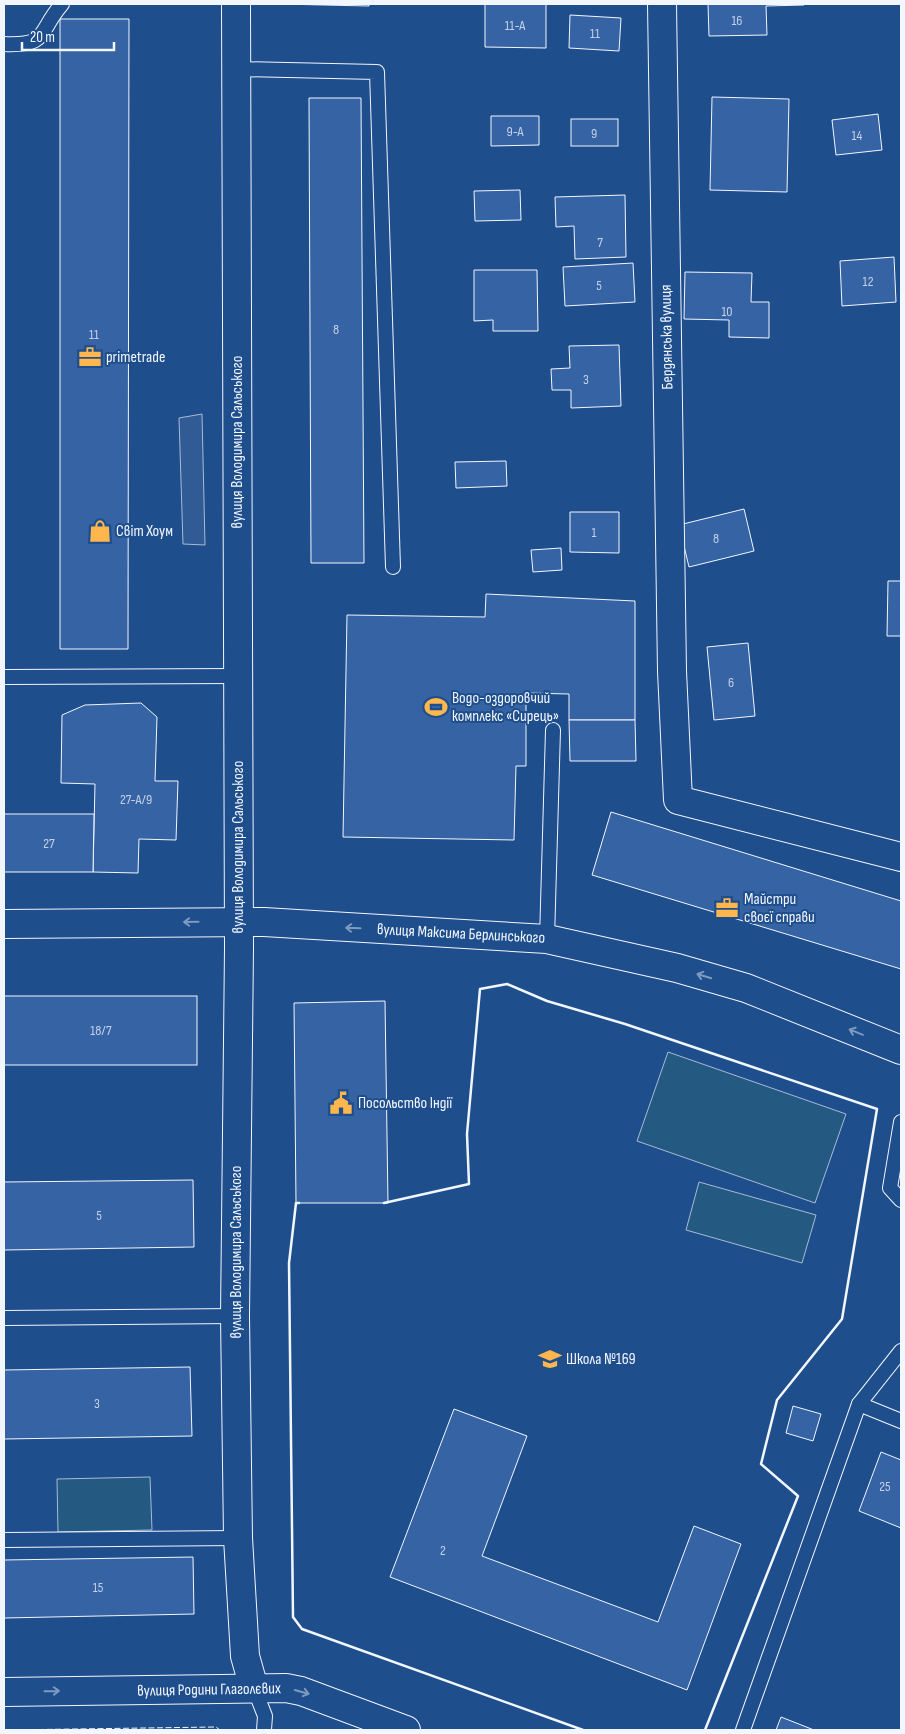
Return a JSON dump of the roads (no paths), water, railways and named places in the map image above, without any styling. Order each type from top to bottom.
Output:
[{"type":"street","name":"вулиця Володимира Сальського","points":[[236,4],[239,922],[235,1316],[238,1538],[244,1656],[254,1688]]},
{"type":"street","name":"Бердянська вулиця","points":[[662,4],[672,671],[678,800],[901,857]]},
{"type":"street","name":"вулиця Максима Берлинського","points":[[4,924],[239,922],[479,933],[547,939],[677,968],[746,988],[901,1050]]},
{"type":"street","name":"вулиця Родини Глаголєвих","points":[[4,1692],[286,1688],[301,1691],[406,1730]]},
{"type":"lane","points":[[4,44],[25,45],[40,39],[62,4]]},
{"type":"lane","points":[[237,69],[377,72],[393,567]]},
{"type":"lane","points":[[4,678],[237,676]]},
{"type":"lane","points":[[547,939],[553,730]]},
{"type":"lane","points":[[901,1122],[890,1188],[901,1200]]},
{"type":"lane","points":[[4,1318],[235,1316]]},
{"type":"lane","points":[[743,1730],[859,1404],[901,1352]]},
{"type":"lane","points":[[859,1404],[901,1420]]},
{"type":"lane","points":[[4,1540],[238,1538]]},
{"type":"lane","points":[[254,1688],[265,1716],[264,1730]]},
{"type":"place","name":"primetrade","points":[[90,357]]},
{"type":"place","name":"Світ Хоум","points":[[100,531]]},
{"type":"place","name":"Водо-оздоровчий комплекс «Сирець»","points":[[436,707]]},
{"type":"place","name":"Майстри своєї справи","points":[[727,908]]},
{"type":"place","name":"Посольство Індії","points":[[341,1103]]},
{"type":"place","name":"Школа №169","points":[[550,1359]]}]
